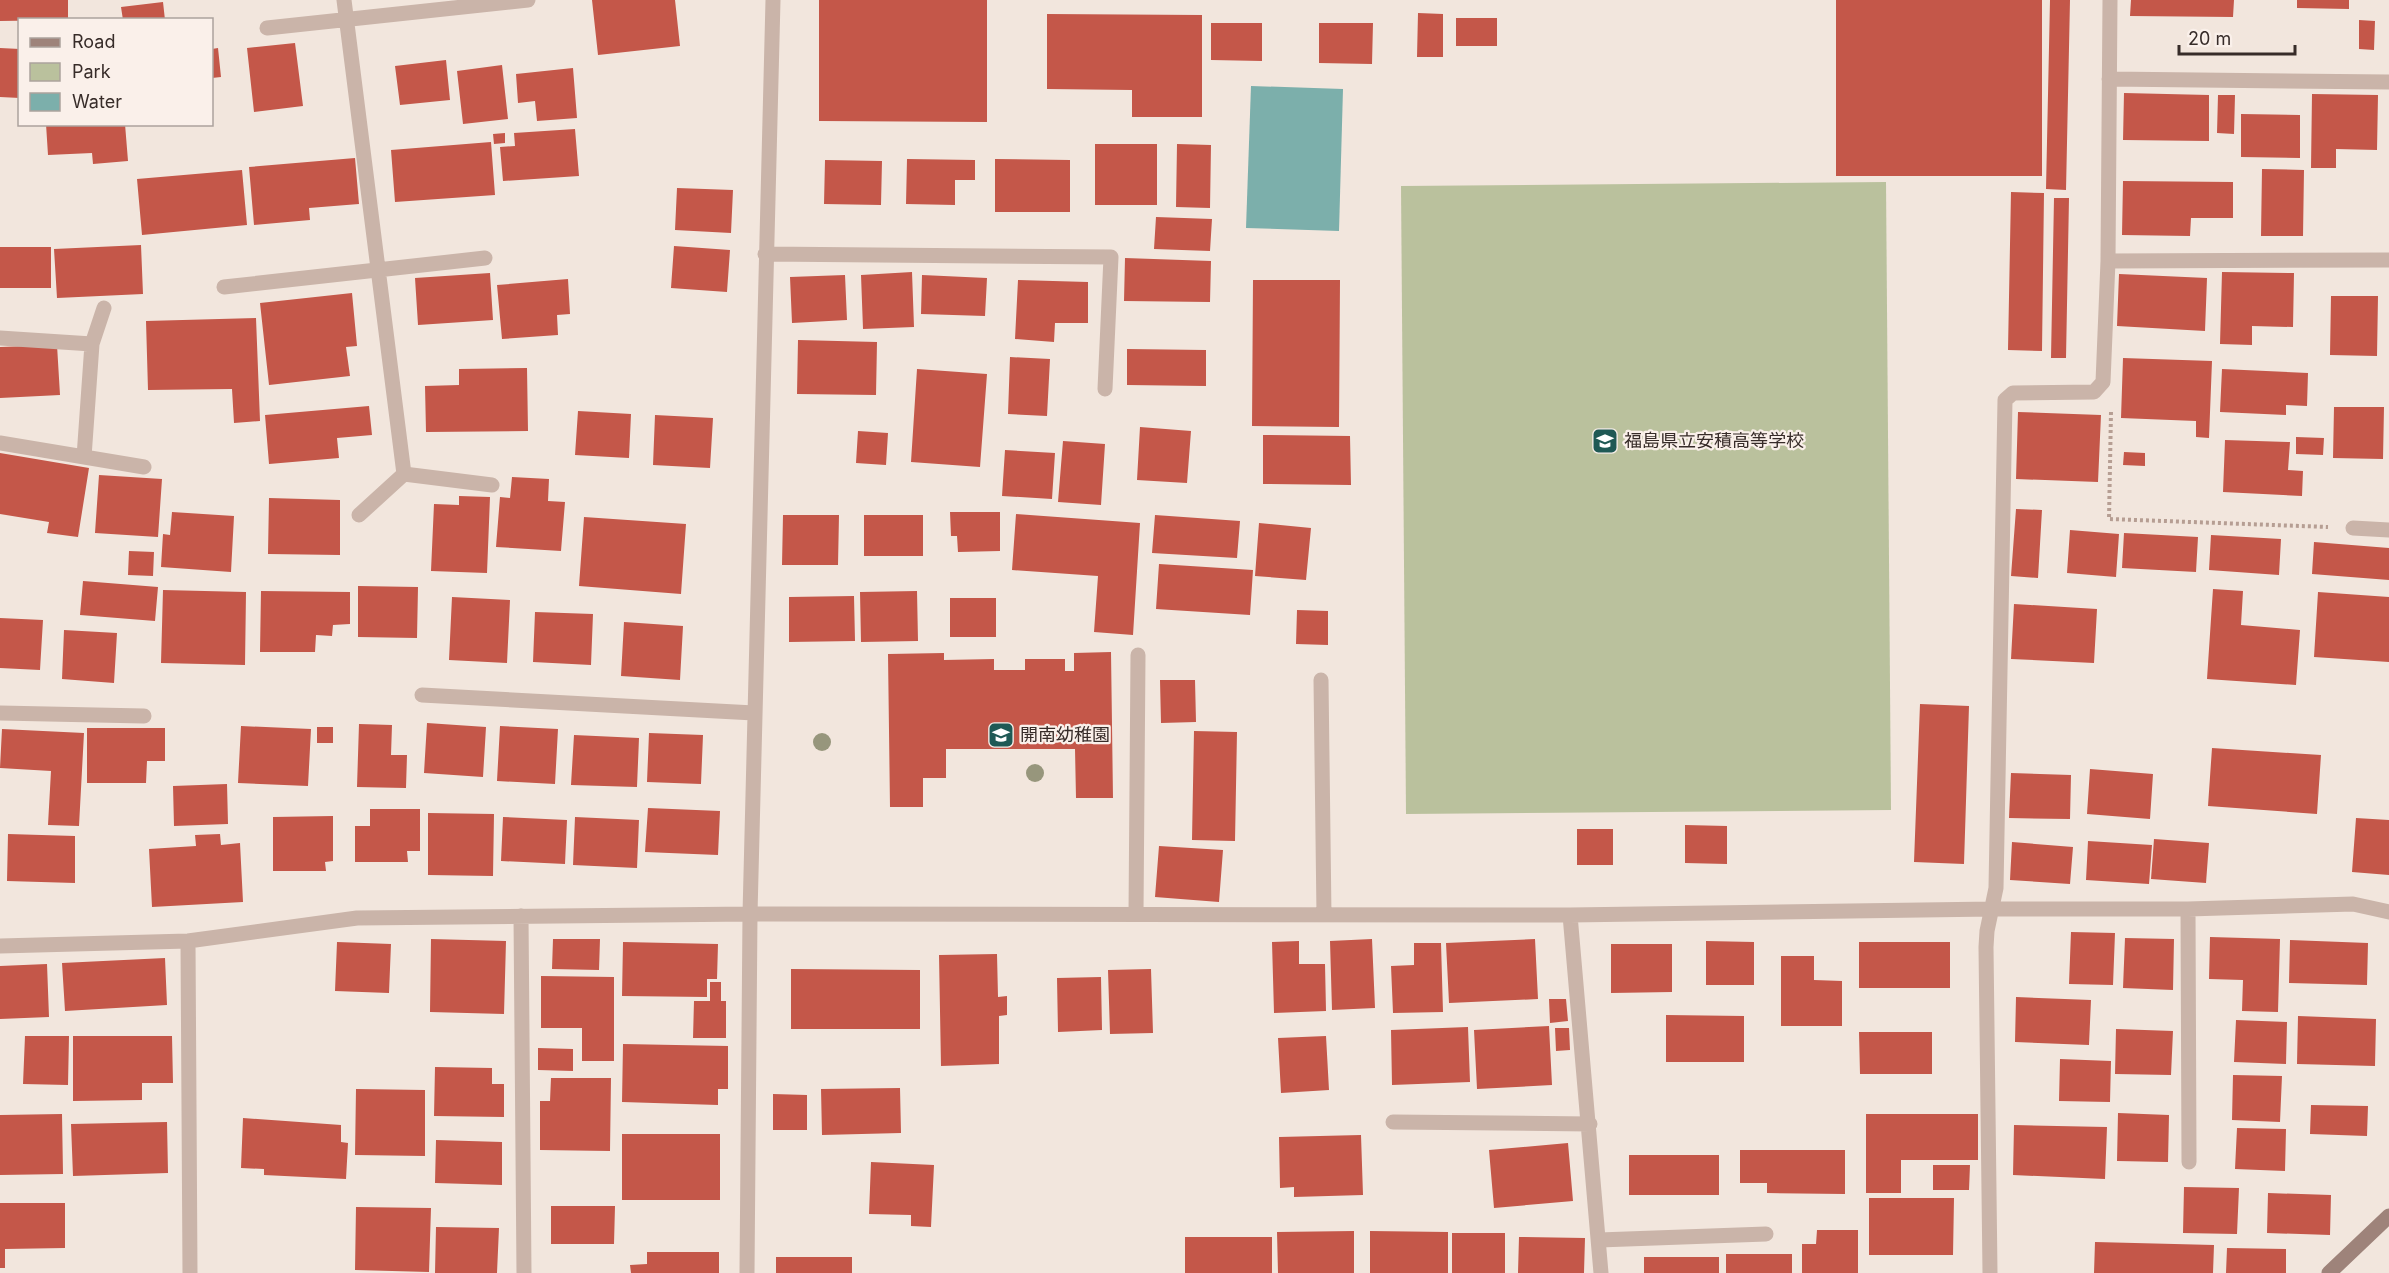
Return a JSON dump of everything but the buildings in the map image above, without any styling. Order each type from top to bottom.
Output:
[{"type":"main road","points":[[2329,1273],[2389,1216]]},
{"type":"street","points":[[344,0],[404,474]]},
{"type":"street","points":[[267,28],[528,0]]},
{"type":"street","points":[[747,1273],[754,713],[765,254],[774,0]]},
{"type":"street","points":[[1990,1273],[1986,947],[1996,876],[2005,400],[2013,393],[2085,394],[2099,390],[2105,370],[2108,261],[2109,0]]},
{"type":"street","points":[[2109,79],[2389,82]]},
{"type":"street","points":[[765,254],[1111,257],[1105,389]]},
{"type":"street","points":[[224,287],[485,258]]},
{"type":"street","points":[[2108,261],[2389,260]]},
{"type":"street","points":[[84,457],[92,345],[104,308]]},
{"type":"street","points":[[0,338],[92,345]]},
{"type":"street","points":[[0,443],[144,467]]},
{"type":"street","points":[[359,515],[404,474],[492,485]]},
{"type":"street","points":[[2353,528],[2389,530]]},
{"type":"street","points":[[1136,914],[1138,655]]},
{"type":"street","points":[[1321,680],[1324,915]]},
{"type":"street","points":[[422,695],[754,713]]},
{"type":"street","points":[[0,713],[144,716]]},
{"type":"street","points":[[0,946],[188,941],[357,918],[750,914],[1570,915],[1993,909],[2188,909],[2353,904],[2389,912]]},
{"type":"street","points":[[2188,909],[2189,1162]]},
{"type":"street","points":[[1570,915],[1590,1124],[1601,1273]]},
{"type":"street","points":[[521,916],[524,1273]]},
{"type":"street","points":[[188,941],[190,1273]]},
{"type":"street","points":[[1393,1122],[1590,1124]]},
{"type":"street","points":[[1599,1240],[1766,1234]]},
{"type":"path","points":[[2099,390],[2111,412],[2109,519],[2353,528]]},
{"type":"green space","points":[[1886,182],[1891,810],[1406,814],[1401,186]]},
{"type":"water","points":[[1251,86],[1343,89],[1339,231],[1246,228]]},
{"type":"place","name":"福島県立安積高等学校","points":[[1605,441]]},
{"type":"place","name":"開南幼稚園","points":[[1001,735]]}]
